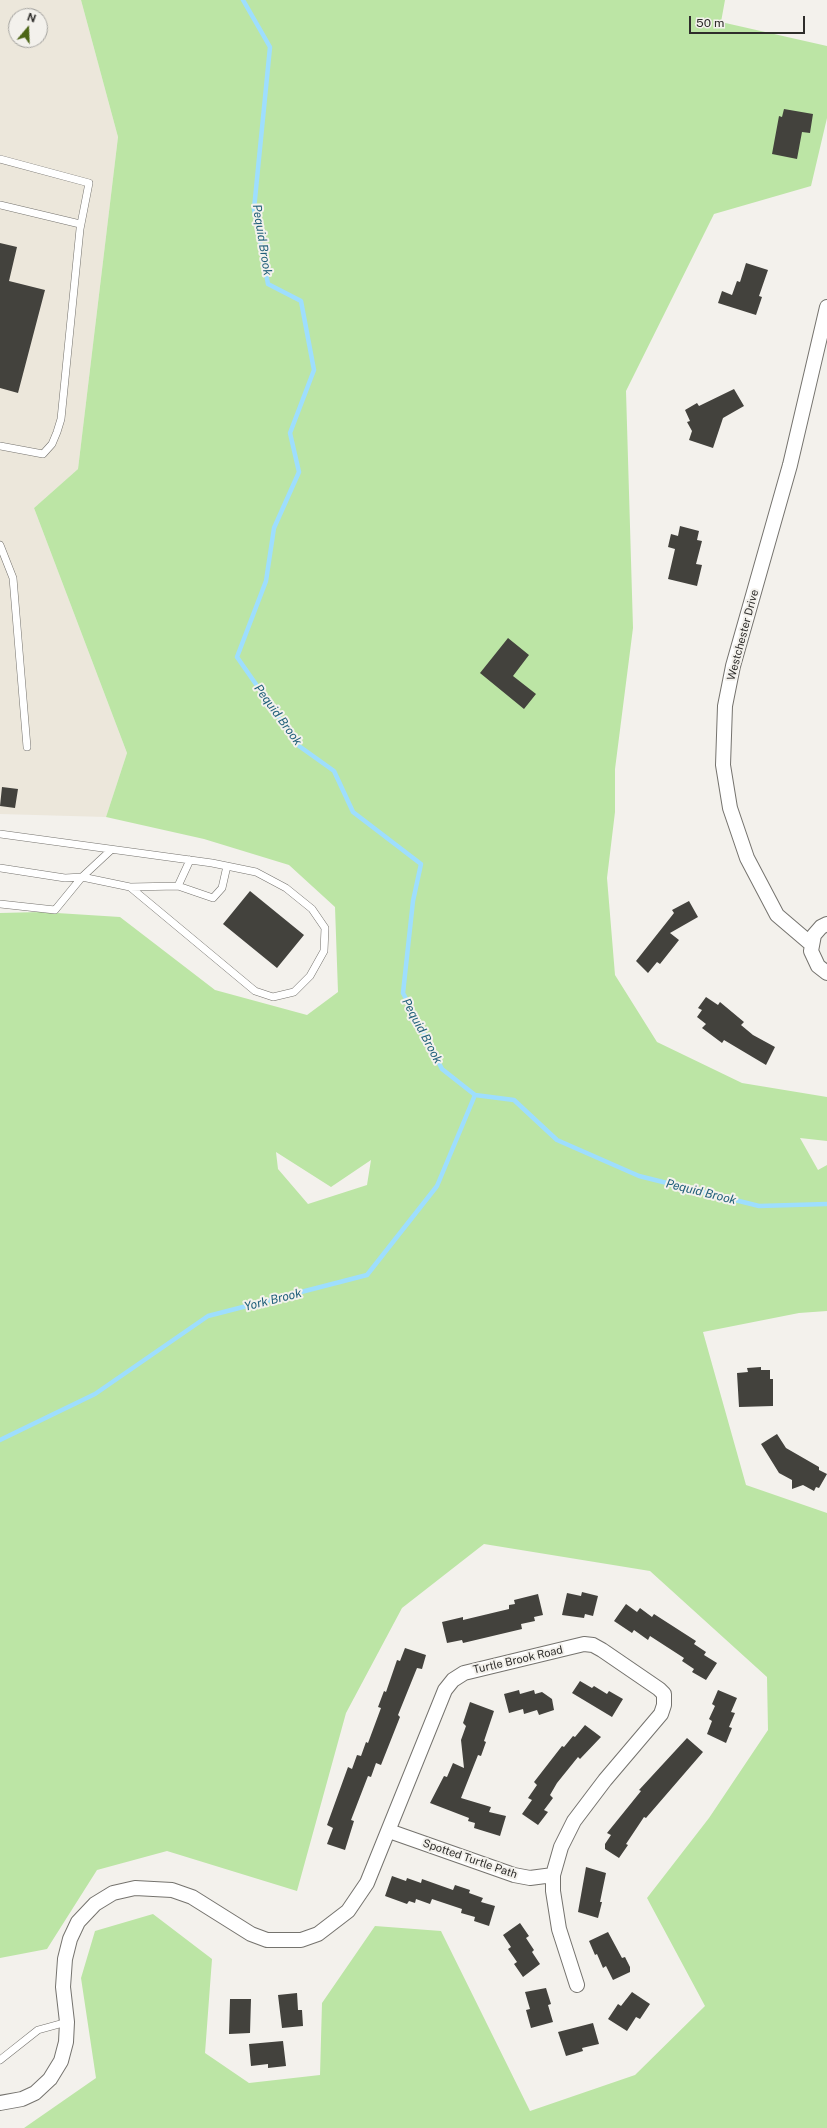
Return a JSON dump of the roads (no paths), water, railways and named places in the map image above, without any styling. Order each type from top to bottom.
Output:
[{"type":"street","name":"Westchester Drive","points":[[811,944],[777,915],[748,858],[730,808],[723,765],[726,706],[732,666],[790,465],[827,307]]},
{"type":"street","points":[[827,924],[821,927],[814,935],[811,944],[813,957],[818,966],[827,973]]},
{"type":"street","name":"Turtle Brook Road","points":[[0,2103],[22,2099],[35,2093],[50,2079],[61,2061],[66,2042],[67,2022],[63,1987],[65,1959],[70,1939],[78,1922],[95,1904],[113,1893],[135,1888],[172,1890],[192,1897],[251,1934],[261,1938],[283,1941],[301,1940],[318,1934],[348,1911],[367,1883],[445,1690],[453,1680],[464,1673],[584,1644],[593,1646],[659,1689],[664,1694],[664,1705],[661,1714],[605,1780],[574,1821],[561,1847],[553,1875],[553,1891],[559,1929],[577,1985]]},
{"type":"street","name":"Spotted Turtle Path","points":[[389,1831],[514,1875],[530,1878],[553,1875]]},
{"type":"lane","points":[[0,159],[89,183],[80,224],[61,419],[57,432],[52,444],[44,454],[0,446]]},
{"type":"lane","points":[[0,205],[80,224]]},
{"type":"lane","points":[[0,545],[13,578],[27,747]]},
{"type":"lane","points":[[0,834],[190,860],[256,872],[286,888],[312,909],[325,928],[324,951],[310,976],[294,992],[273,997],[255,991],[130,887]]},
{"type":"lane","points":[[0,904],[55,910],[82,877],[111,850]]},
{"type":"lane","points":[[178,886],[190,860]]},
{"type":"lane","points":[[0,868],[65,878],[82,877],[130,887],[178,886],[213,898],[222,888],[227,866]]},
{"type":"lane","points":[[0,2060],[38,2030],[67,2022]]},
{"type":"waterway","name":"Pequid Brook","points":[[243,0],[270,47],[254,209],[268,284],[301,301],[314,370],[290,433],[299,472],[274,528],[266,581],[237,657],[299,746],[334,771],[353,812],[421,864],[413,901],[403,993],[442,1069],[475,1095],[514,1100],[557,1140],[639,1176],[759,1206],[827,1204]]},
{"type":"waterway","name":"York Brook","points":[[0,1440],[95,1394],[208,1316],[367,1275],[437,1186],[475,1095]]}]
